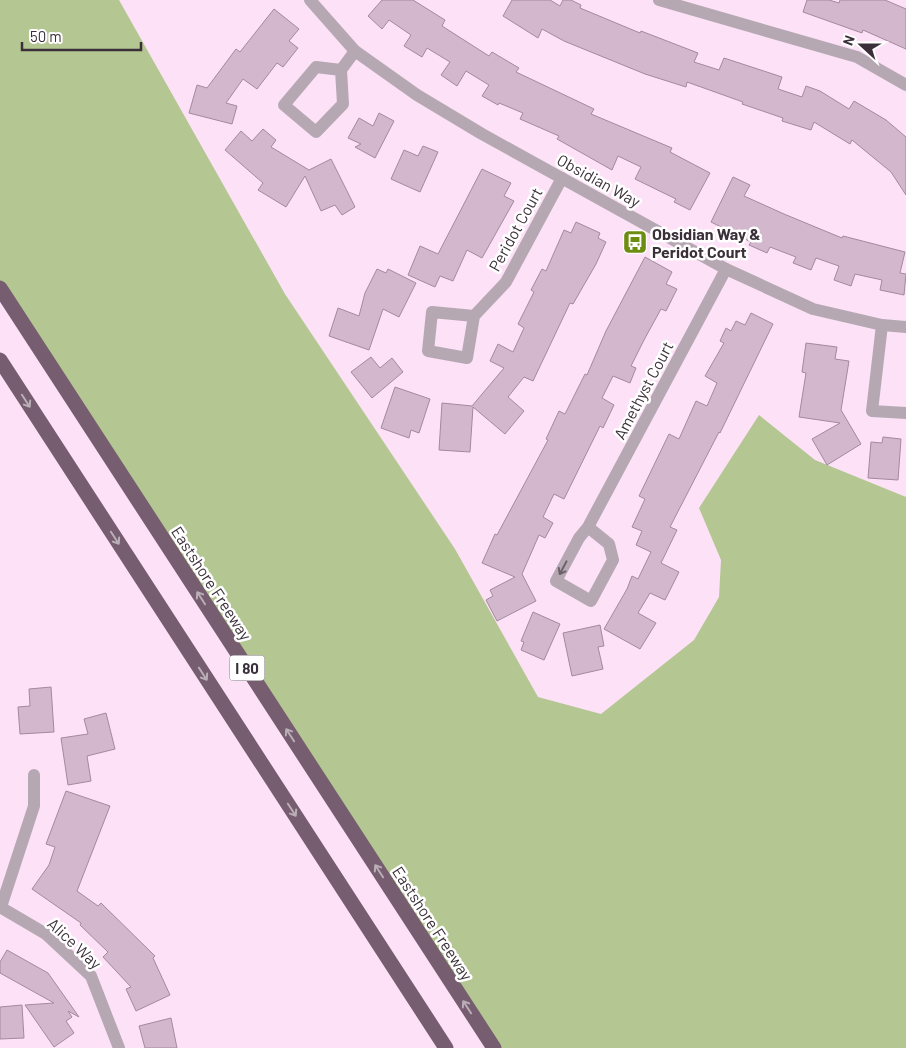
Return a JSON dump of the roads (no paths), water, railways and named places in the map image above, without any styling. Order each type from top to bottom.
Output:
[{"type":"highway","name":"Eastshore Freeway","points":[[0,288],[494,1048]]},
{"type":"highway","name":"I 80","points":[[0,360],[446,1048]]},
{"type":"street","name":"Obsidian Way","points":[[310,0],[355,51],[417,95],[726,269],[813,309],[882,325],[906,327]]},
{"type":"street","points":[[660,0],[857,57],[906,85]]},
{"type":"street","points":[[341,70],[316,67],[284,105],[316,132],[343,104],[341,70],[355,51]]},
{"type":"street","name":"Peridot Court","points":[[474,316],[506,282],[562,178]]},
{"type":"street","name":"Amethyst Court","points":[[588,527],[609,544],[613,560],[591,601],[556,581],[579,538],[588,527],[726,269]]},
{"type":"street","points":[[432,312],[474,316],[468,358],[428,351],[432,312]]},
{"type":"street","points":[[882,325],[872,412],[906,413]]},
{"type":"street","points":[[1,907],[34,806],[34,775]]},
{"type":"street","name":"Alice Way","points":[[1,907],[46,934],[91,976],[116,1047]]},
{"type":"place","name":"Obsidian Way & Peridot Court","points":[[635,242]]}]
